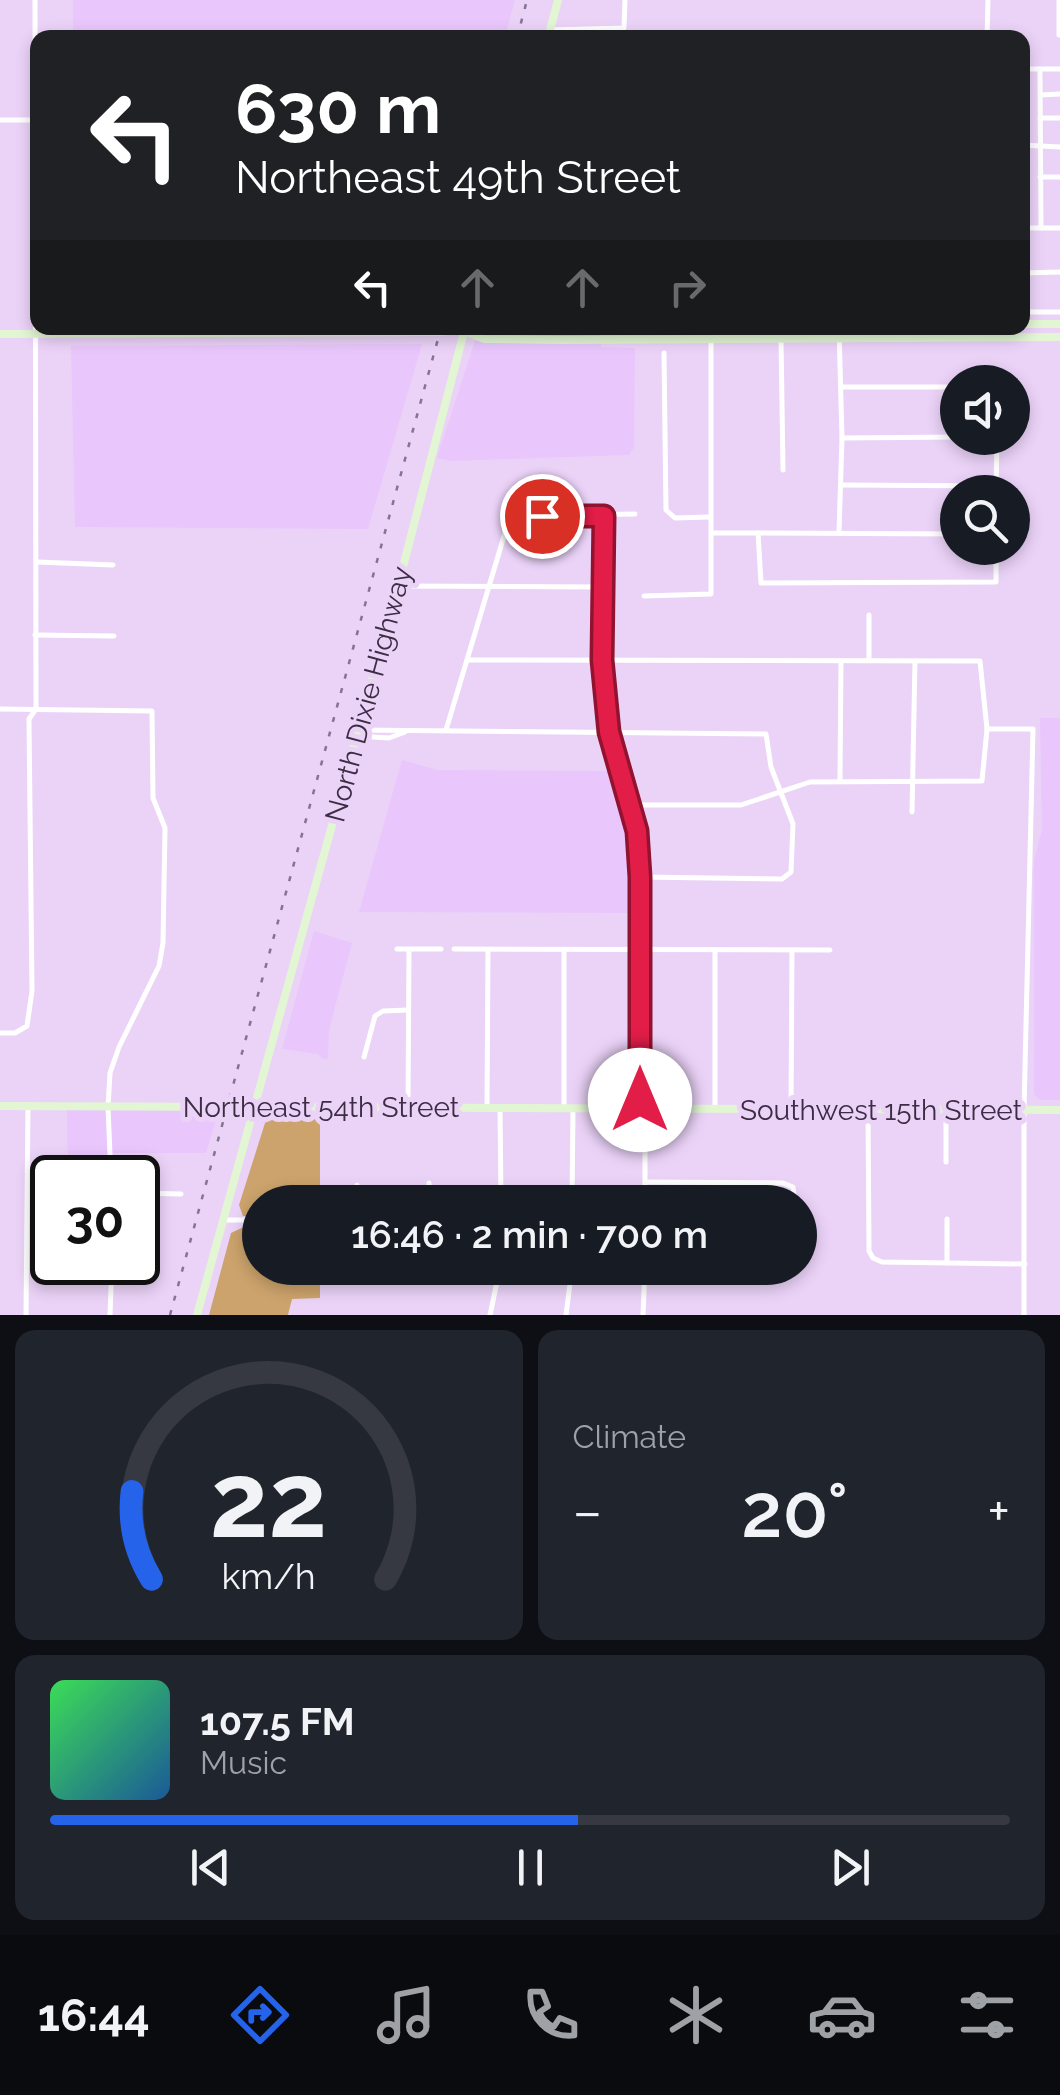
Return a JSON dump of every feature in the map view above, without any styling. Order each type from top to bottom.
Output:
[{"type":"main road","points":[[550,30],[558,0]]},
{"type":"main road","points":[[1030,324],[1060,324]]},
{"type":"main road","points":[[0,334],[30,334]]},
{"type":"main road","name":"North Dixie Highway","points":[[196,1315],[398,586],[462,335]]},
{"type":"main road","points":[[476,335],[484,339],[694,340],[1060,337]]},
{"type":"main road","points":[[694,340],[759,335]]},
{"type":"main road","name":"Northeast 54th Street","points":[[0,1106],[642,1109]]},
{"type":"main road","name":"Southwest 15th Street","points":[[642,1109],[1060,1110]]},
{"type":"street","points":[[36,0],[36,30]]},
{"type":"street","points":[[599,30],[624,28],[625,0]]},
{"type":"street","points":[[988,0],[988,30]]},
{"type":"street","points":[[1059,3],[1059,35]]},
{"type":"street","points":[[1030,69],[1060,69]]},
{"type":"street","points":[[1040,69],[1041,228]]},
{"type":"street","points":[[1040,94],[1060,94]]},
{"type":"street","points":[[1040,118],[1060,118]]},
{"type":"street","points":[[0,120],[30,120]]},
{"type":"street","points":[[1030,146],[1060,147]]},
{"type":"street","points":[[1040,177],[1060,177]]},
{"type":"street","points":[[1030,228],[1060,228]]},
{"type":"street","points":[[1030,273],[1060,272]]},
{"type":"street","points":[[1030,312],[1060,312]]},
{"type":"street","points":[[0,1033],[15,1033],[27,1026],[32,991],[30,719],[36,709],[35,335]]},
{"type":"street","points":[[839,532],[840,335]]},
{"type":"street","points":[[781,339],[783,470]]},
{"type":"street","points":[[644,596],[711,594],[711,340]]},
{"type":"street","points":[[664,354],[666,510],[675,518],[710,517]]},
{"type":"street","points":[[842,387],[940,386]]},
{"type":"street","points":[[842,438],[940,437]]},
{"type":"street","points":[[841,485],[940,488]]},
{"type":"street","points":[[446,730],[510,516],[635,514]]},
{"type":"street","points":[[604,516],[602,660],[609,732],[632,805],[640,877],[646,1185]]},
{"type":"street","points":[[712,533],[940,534]]},
{"type":"street","points":[[758,533],[761,582],[996,582],[996,565]]},
{"type":"street","points":[[37,562],[114,565]]},
{"type":"street","points":[[398,586],[603,587]]},
{"type":"street","points":[[869,615],[869,659]]},
{"type":"street","points":[[36,635],[114,636]]},
{"type":"street","points":[[467,660],[980,661],[987,729],[982,781],[810,782],[741,805],[632,805]]},
{"type":"street","points":[[912,812],[916,660]]},
{"type":"street","points":[[840,780],[841,661]]},
{"type":"street","points":[[0,709],[152,711],[153,798],[165,828],[163,943],[154,977],[113,1061],[108,1106],[110,1155]]},
{"type":"street","points":[[987,729],[1033,729],[1024,1110],[1024,1315]]},
{"type":"street","points":[[358,733],[389,738],[407,730],[766,734],[771,767],[793,824],[791,872],[782,879],[640,877]]},
{"type":"street","points":[[397,949],[441,949]]},
{"type":"street","points":[[454,949],[830,950]]},
{"type":"street","points":[[408,1107],[409,950]]},
{"type":"street","points":[[487,1108],[488,950]]},
{"type":"street","points":[[564,950],[571,1185]]},
{"type":"street","points":[[715,950],[715,1109]]},
{"type":"street","points":[[791,1110],[792,950]]},
{"type":"street","points":[[364,1056],[375,1016],[384,1011],[408,1010]]},
{"type":"street","points":[[26,1315],[28,1106]]},
{"type":"street","points":[[500,1108],[501,1185]]},
{"type":"street","points":[[868,1110],[873,1258],[882,1262],[1025,1264]]},
{"type":"street","points":[[946,1110],[946,1162]]},
{"type":"street","points":[[646,1182],[788,1185]]},
{"type":"street","points":[[160,1194],[181,1194]]},
{"type":"street","points":[[947,1219],[947,1263]]},
{"type":"street","points":[[222,1220],[242,1220]]},
{"type":"street","points":[[110,1315],[111,1285]]},
{"type":"street","points":[[490,1315],[496,1285]]},
{"type":"street","points":[[566,1315],[570,1285]]},
{"type":"street","points":[[643,1315],[644,1285]]},
{"type":"shaded area","points":[[73,0],[515,0],[507,30],[73,30]]},
{"type":"shaded area","points":[[477,335],[600,335],[601,347],[635,348],[634,448],[629,455],[451,461],[437,458]]},
{"type":"shaded area","points":[[422,344],[368,529],[75,527],[71,346]]},
{"type":"shaded area","points":[[1040,718],[1060,718],[1060,1100],[1041,1100],[1034,1094],[1034,861],[1042,829]]},
{"type":"shaded area","points":[[402,760],[437,770],[613,771],[625,825],[631,913],[359,912]]},
{"type":"shaded area","points":[[314,931],[352,943],[329,1030],[328,1058],[323,1059],[318,1054],[282,1049]]},
{"type":"shaded area","points":[[67,1109],[218,1113],[206,1153],[68,1155]]},
{"type":"shaded area","points":[[275,1116],[320,1117],[320,1185],[245,1185],[265,1123]]},
{"type":"shaded area","points":[[242,1228],[242,1285],[320,1285],[320,1298],[292,1299],[288,1315],[209,1315],[231,1233]]},
{"type":"railway","points":[[519,30],[527,0]]},
{"type":"railway","points":[[170,1315],[439,335]]},
{"type":"route","points":[[542,516],[604,516],[602,660],[609,732],[632,805],[640,877],[640,1100]]}]
